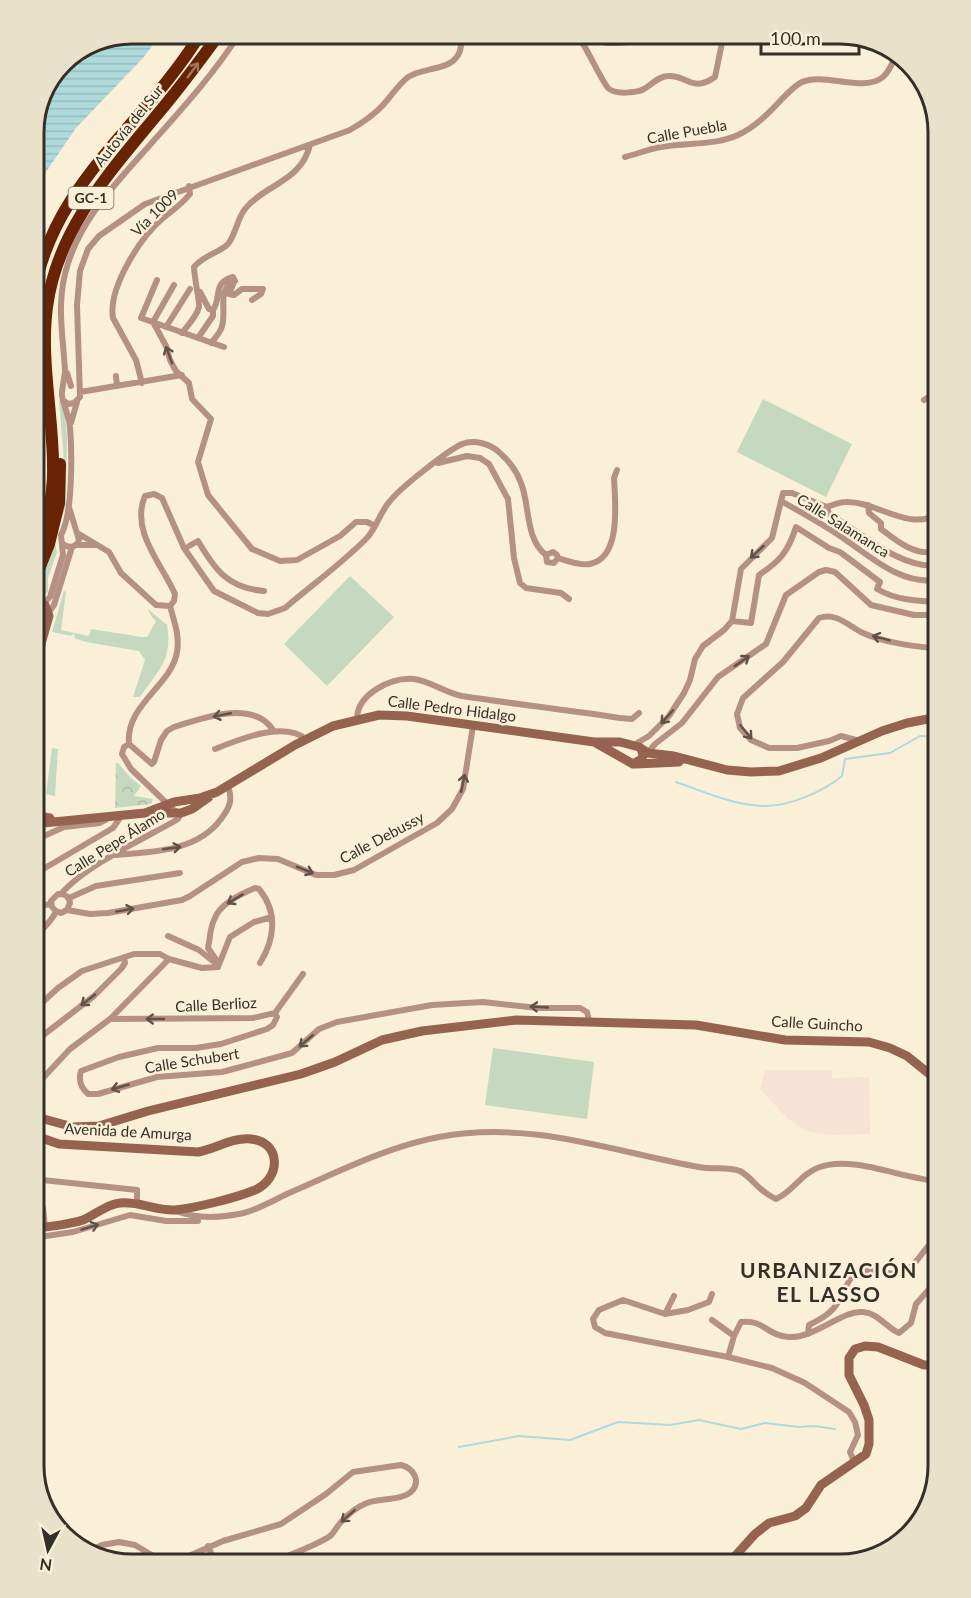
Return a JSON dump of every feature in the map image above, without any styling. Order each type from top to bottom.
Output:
[{"type":"highway","name":"Autovía del Sur","points":[[44,253],[68,202],[89,173],[164,85],[194,43]]},
{"type":"highway","name":"Autovía del Sur","points":[[44,525],[54,468],[46,346],[47,308],[53,275],[81,213],[103,181],[187,79],[213,43]]},
{"type":"highway","points":[[44,555],[59,503],[60,446],[49,398]]},
{"type":"street","name":"Autovía del Sur","points":[[63,390],[65,367],[60,322],[61,297],[70,256],[80,234],[107,194],[214,70],[233,43]]},
{"type":"street","points":[[70,427],[80,397],[78,288],[80,271],[88,249],[99,236],[145,204],[189,186],[350,130],[369,118],[410,76],[425,69],[447,65],[456,59],[462,49],[461,43]]},
{"type":"street","points":[[583,44],[608,88],[618,92],[641,91],[662,76],[670,75],[694,85],[706,83],[715,77],[722,44]]},
{"type":"street","name":"Calle Puebla","points":[[625,157],[662,147],[723,141],[739,135],[758,123],[802,82],[818,79],[867,82],[880,79],[886,74],[893,62]]},
{"type":"street","points":[[182,333],[199,310],[194,267],[202,258],[228,244],[244,210],[297,169],[307,158],[310,145]]},
{"type":"street","name":"Vía 1009","points":[[142,383],[136,360],[113,318],[112,311],[119,283],[132,256],[151,230],[185,201],[190,194],[189,186]]},
{"type":"street","points":[[194,277],[209,309],[213,310]]},
{"type":"street","points":[[198,338],[213,316],[220,284],[225,279],[233,278],[234,281]]},
{"type":"street","points":[[157,280],[141,318],[224,347]]},
{"type":"street","points":[[234,281],[229,294],[234,295],[248,288],[262,289],[261,294],[252,300]]},
{"type":"street","points":[[211,343],[222,327],[224,290],[234,281]]},
{"type":"street","points":[[153,322],[174,285]]},
{"type":"street","points":[[166,327],[190,289]]},
{"type":"street","points":[[153,322],[176,371],[189,383],[192,399],[211,419],[198,462],[208,495],[252,549],[280,561],[297,560],[340,536],[356,522],[367,522],[375,526]]},
{"type":"street","name":"Autovía del Sur","points":[[65,367],[72,386]]},
{"type":"street","points":[[44,601],[50,597],[63,555],[61,535],[69,506],[70,427],[63,390],[72,386],[79,374]]},
{"type":"street","points":[[72,386],[80,392],[182,375]]},
{"type":"street","points":[[116,376],[117,386]]},
{"type":"street","points":[[924,400],[928,397]]},
{"type":"street","points":[[64,400],[71,404],[77,402]]},
{"type":"street","points":[[170,606],[175,594],[147,542],[143,528],[141,505],[145,496],[154,494],[162,498],[184,548],[214,591],[258,613],[268,614],[285,608],[368,538],[381,512],[391,499],[463,444],[490,445],[500,453],[515,470],[521,482],[533,538],[540,550],[546,555],[553,552],[558,558],[581,564],[592,564],[602,558],[608,550],[615,522],[614,478],[616,470]]},
{"type":"street","points":[[434,464],[467,456],[480,458],[489,464],[508,499],[514,558],[520,583],[526,588],[561,593],[569,599]]},
{"type":"street","points":[[781,501],[783,493],[792,493],[827,507],[843,501],[868,505],[906,519],[919,520],[928,517]]},
{"type":"street","name":"Calle Salamanca","points":[[732,621],[741,569],[772,538],[781,501],[835,532],[890,570],[928,582]]},
{"type":"street","points":[[868,505],[869,513],[881,523],[881,529],[896,541],[918,552],[928,552]]},
{"type":"street","points":[[44,625],[54,605],[74,546],[79,540],[69,506]]},
{"type":"street","points":[[827,507],[829,514],[895,556],[919,566],[928,566]]},
{"type":"street","points":[[640,754],[639,740],[649,736],[669,716],[684,693],[695,659],[703,646],[732,621],[751,623],[759,575],[783,556],[790,546],[796,527],[829,548],[840,552],[880,582],[877,589],[889,596],[928,601]]},
{"type":"street","points":[[64,530],[69,528],[101,546],[109,552],[127,580],[156,605],[170,606]]},
{"type":"street","points":[[189,546],[198,541],[226,579],[253,590],[264,591]]},
{"type":"street","points":[[62,543],[66,546],[101,546]]},
{"type":"street","points":[[594,742],[630,763],[682,723],[718,677],[766,644],[786,595],[819,572],[826,570],[835,572],[871,605],[914,615],[928,615]]},
{"type":"street","points":[[44,604],[48,616],[44,633]]},
{"type":"street","points":[[170,606],[177,631],[177,652],[174,663],[141,706],[129,729],[129,744],[152,764],[167,731],[187,723],[242,712],[258,716],[268,722],[273,730]]},
{"type":"street","points":[[860,741],[841,736],[797,748],[769,748],[751,740],[740,728],[737,714],[743,698],[783,662],[819,618],[828,615],[864,633],[928,647]]},
{"type":"street","points":[[357,719],[357,709],[370,694],[382,686],[415,679],[458,695],[620,718],[632,719],[639,713]]},
{"type":"street","name":"Calle Pedro Hidalgo","points":[[44,822],[145,813],[179,813],[190,804],[228,786],[306,739],[333,726],[379,715],[407,716],[594,742],[620,742],[640,754]]},
{"type":"street","points":[[640,754],[751,772],[779,771],[820,758],[907,723],[928,719]]},
{"type":"street","name":"Calle Debussy","points":[[67,910],[78,913],[108,913],[182,900],[242,862],[259,858],[278,859],[316,875],[334,876],[354,870],[437,823],[452,809],[463,789],[473,726]]},
{"type":"street","points":[[215,749],[273,730],[299,734],[306,739]]},
{"type":"street","points":[[129,744],[124,747],[122,754],[125,761],[157,794],[162,807],[179,813]]},
{"type":"street","points":[[640,754],[674,756],[692,762]]},
{"type":"street","points":[[114,855],[185,846],[202,837],[216,826],[230,807],[232,797],[228,786]]},
{"type":"street","name":"Calle Pedro Hidalgo","points":[[145,813],[162,807],[190,804]]},
{"type":"street","name":"Calle Pepe Álamo","points":[[61,894],[69,885],[114,855],[178,819],[179,813]]},
{"type":"street","points":[[44,836],[64,827],[100,823],[118,815]]},
{"type":"street","points":[[44,869],[113,828],[118,815]]},
{"type":"street","name":"Calle Pedro Hidalgo","points":[[44,817],[61,820]]},
{"type":"street","points":[[69,898],[96,886],[180,873]]},
{"type":"street","points":[[218,967],[217,961],[208,948],[213,921],[217,913],[228,904],[255,888],[259,889],[271,906],[273,930],[271,943],[260,963]]},
{"type":"street","points":[[51,904],[55,895],[61,894],[69,898]]},
{"type":"street","points":[[51,904],[56,911],[61,913],[67,910],[70,903],[69,898]]},
{"type":"street","points":[[44,905],[51,904]]},
{"type":"street","points":[[44,927],[54,918],[56,911]]},
{"type":"street","points":[[218,967],[230,937],[254,922],[272,917]]},
{"type":"street","points":[[168,936],[199,950],[218,967]]},
{"type":"street","points":[[44,1001],[82,971],[134,954],[160,954],[169,959],[202,968],[218,967]]},
{"type":"street","points":[[44,1035],[109,982],[125,963],[124,958]]},
{"type":"street","points":[[44,1077],[70,1049],[110,1019],[169,959]]},
{"type":"street","name":"Calle Berlioz","points":[[110,1019],[253,1018],[275,1013],[303,974]]},
{"type":"street","name":"Calle Schubert","points":[[275,1013],[277,1017],[273,1025],[267,1029],[221,1044],[196,1048],[158,1048],[120,1057],[81,1071],[79,1077],[82,1088],[88,1094],[98,1094],[157,1077],[222,1072],[292,1053],[319,1029],[337,1022],[432,1005],[483,1002],[538,1008],[580,1008],[587,1012],[589,1021]]},
{"type":"street","name":"Calle Guincho","points":[[44,1118],[73,1127],[99,1126],[148,1111],[301,1074],[335,1062],[382,1040],[422,1031],[516,1020],[696,1025],[785,1040],[868,1042],[908,1056],[928,1069]]},
{"type":"street","points":[[173,1210],[202,1218],[242,1214],[396,1149],[439,1137],[487,1132],[562,1137],[701,1168],[731,1169],[741,1172],[765,1194],[776,1199],[785,1195],[802,1176],[818,1167],[836,1162],[928,1180]]},
{"type":"street","name":"Avenida de Amurga","points":[[44,1139],[59,1144],[198,1152],[211,1150],[238,1140],[252,1139],[266,1145],[274,1157],[274,1169],[268,1182],[255,1190],[173,1210],[137,1203],[118,1203],[81,1220],[45,1227]]},
{"type":"street","points":[[44,1180],[137,1190],[137,1203]]},
{"type":"street","name":"Avenida de Amurga","points":[[172,1221],[217,1201]]},
{"type":"street","points":[[197,1209],[202,1218]]},
{"type":"street","points":[[44,1236],[73,1232],[130,1215],[172,1221],[207,1222],[225,1216]]},
{"type":"street","points":[[44,1218],[45,1227]]},
{"type":"street","points":[[808,1334],[809,1325],[824,1317],[837,1304],[857,1271],[866,1269],[890,1274],[905,1271],[928,1247]]},
{"type":"street","points":[[728,1357],[741,1322],[751,1321],[765,1326],[773,1334],[798,1337],[846,1316],[863,1312],[879,1318],[899,1333],[911,1323],[916,1304],[928,1290]]},
{"type":"street","points":[[712,1294],[709,1302],[688,1310],[665,1314],[623,1300],[599,1310],[593,1319],[595,1327],[605,1333],[728,1357],[772,1368],[805,1383],[849,1412],[855,1422],[858,1435],[850,1452],[854,1461]]},
{"type":"street","points":[[665,1314],[674,1296]]},
{"type":"street","points":[[712,1320],[734,1336]]},
{"type":"street","points":[[737,1554],[755,1534],[769,1523],[795,1516],[806,1508],[821,1485],[866,1454],[869,1444],[869,1420],[849,1375],[849,1358],[855,1349],[866,1346],[878,1347],[928,1365]]},
{"type":"street","points":[[192,1554],[208,1546],[281,1524],[353,1472],[401,1465],[409,1467],[415,1475],[416,1484],[411,1492],[370,1502],[348,1514],[331,1536],[291,1554]]},
{"type":"street","points":[[98,1547],[118,1542],[129,1543],[150,1554]]},
{"type":"street","points":[[100,1549],[102,1545]]},
{"type":"street","points":[[208,1546],[211,1554]]},
{"type":"shaded area","points":[[765,1070],[832,1070],[832,1078],[869,1077],[870,1134],[829,1135],[806,1131],[787,1118],[760,1089]]},
{"type":"green space","points":[[763,399],[852,444],[826,497],[737,452]]},
{"type":"green space","points":[[59,400],[64,406],[67,436],[66,506],[54,539],[57,552],[48,578],[48,592],[44,594],[44,547],[64,462]]},
{"type":"green space","points":[[350,576],[394,617],[327,686],[284,644]]},
{"type":"green space","points":[[64,591],[66,592],[61,630],[89,636],[91,629],[147,637],[156,621],[148,609],[167,625],[166,656],[158,672],[140,697],[133,697],[145,660],[139,651],[86,642],[74,638],[73,634],[71,636],[52,632]]},
{"type":"green space","points":[[52,748],[58,749],[55,796],[46,794]]},
{"type":"green space","points":[[116,763],[141,786],[134,796],[153,799],[151,804],[115,808]]},
{"type":"green space","points":[[493,1048],[594,1062],[587,1119],[485,1105]]},
{"type":"water","points":[[154,43],[143,58],[76,128],[44,175],[44,126],[47,109],[62,78],[74,65],[103,48],[120,44]]},
{"type":"waterway","points":[[676,782],[732,801],[754,805],[775,805],[806,797],[835,782],[842,776],[845,759],[890,753],[920,736],[928,736]]},
{"type":"waterway","points":[[459,1447],[519,1436],[570,1440],[618,1422],[670,1425],[699,1420],[741,1429],[765,1423],[835,1429]]},
{"type":"district","name":"URBANIZACIÓN EL LASSO","points":[[829,1283]]}]
